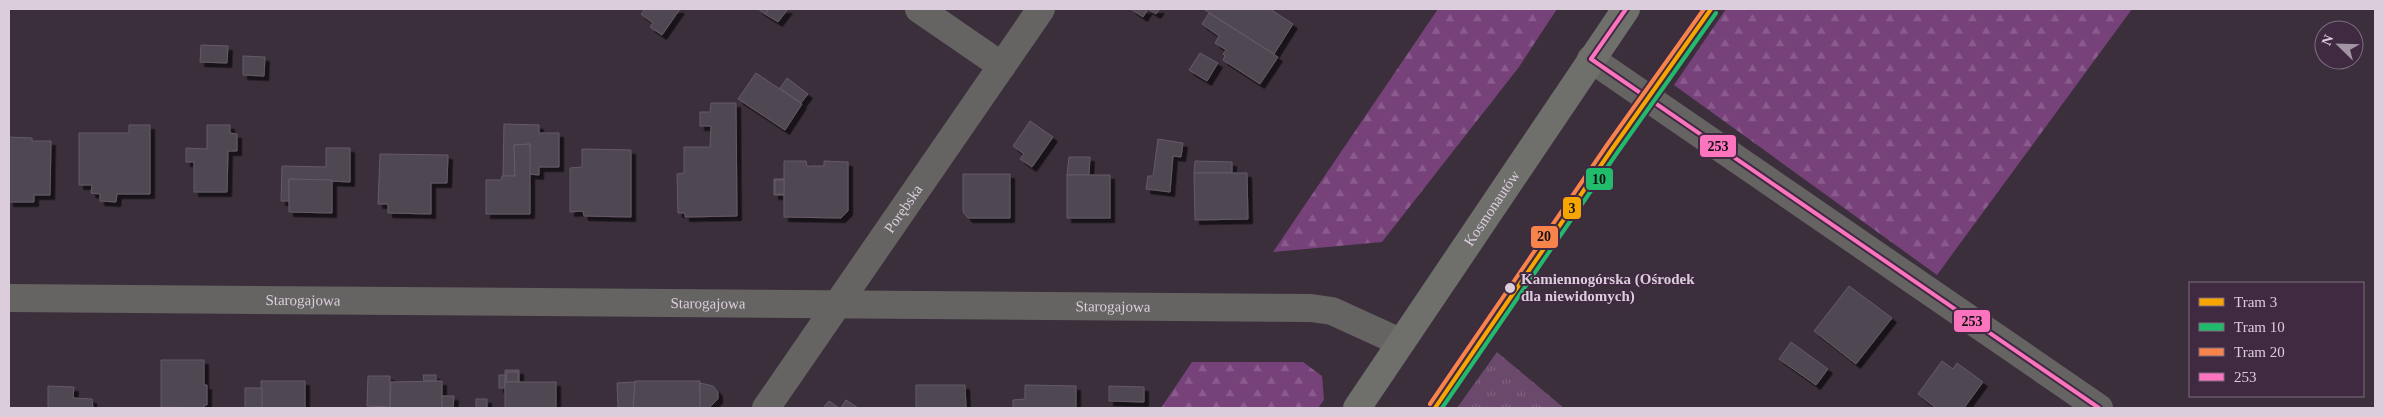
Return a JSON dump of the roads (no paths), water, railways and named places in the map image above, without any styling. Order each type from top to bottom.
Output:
[{"type":"main road","name":"Kosmonautów","points":[[1357,408],[1626,9]]},
{"type":"street","points":[[919,9],[1002,66]]},
{"type":"street","name":"Porębska","points":[[766,408],[1041,9]]},
{"type":"street","points":[[1591,59],[2100,408]]},
{"type":"street","name":"Starogajowa","points":[[9,298],[1311,308],[1332,311],[1400,342]]},
{"type":"tram line","name":"20","points":[[1430,404],[1607,145],[1704,9]]},
{"type":"tram line","name":"3","points":[[1435,408],[1612,149],[1711,9]]},
{"type":"tram line","name":"10","points":[[1442,408],[1617,153],[1716,13]]},
{"type":"place","name":"Kamiennogórska (Ośrodek dla niewidomych)","points":[[1510,288]]}]
